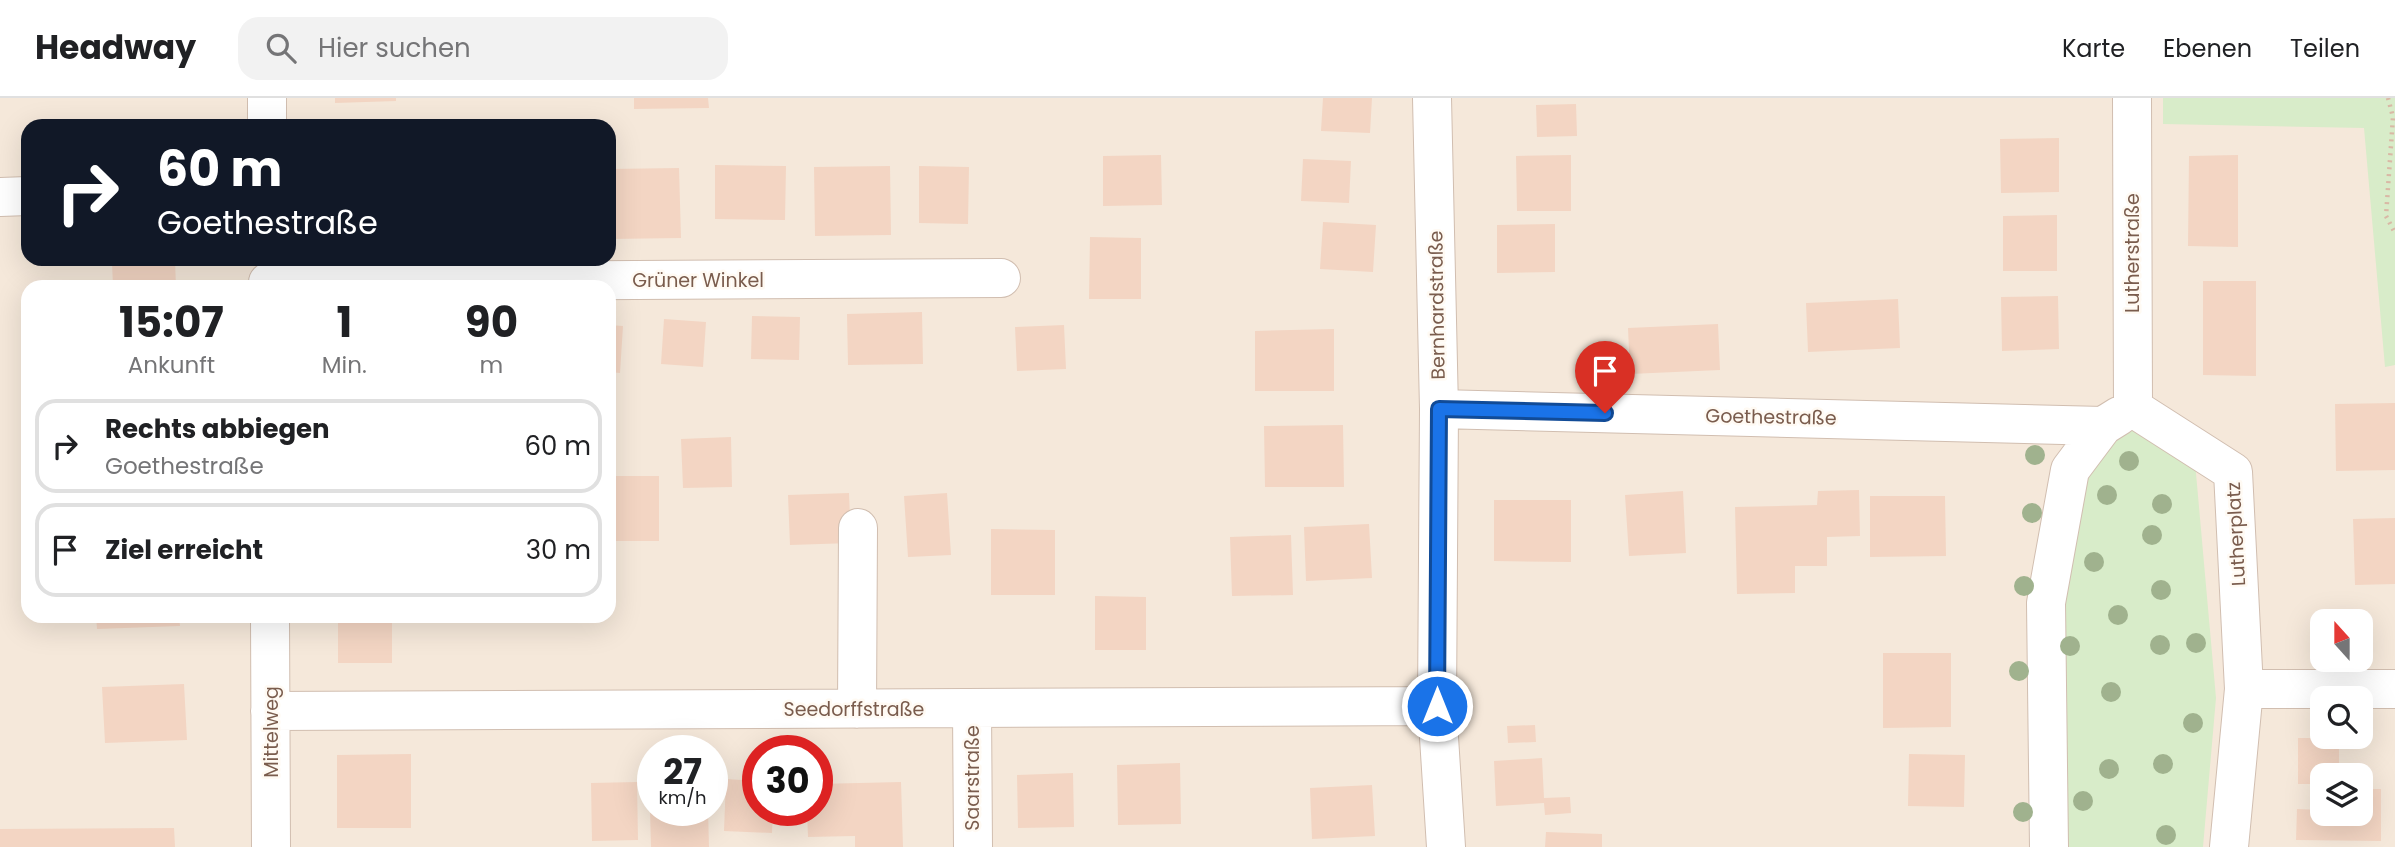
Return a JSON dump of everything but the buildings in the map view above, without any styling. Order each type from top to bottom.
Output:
[{"type":"street","points":[[267,98],[267,119]]},
{"type":"street","name":"Bernhardstraße","points":[[1432,98],[1439,409],[1437,706],[1446,847]]},
{"type":"street","name":"Lutherstraße","points":[[2118,417],[2132,98]]},
{"type":"street","points":[[0,197],[21,196]]},
{"type":"street","name":"Grüner Winkel","points":[[268,276],[1001,278]]},
{"type":"street","name":"Goethestraße","points":[[1439,409],[2118,417]]},
{"type":"street","points":[[2049,847],[2046,603],[2070,470],[2118,417]]},
{"type":"street","name":"Lutherplatz","points":[[2118,417],[2233,472],[2244,689],[2229,847]]},
{"type":"street","points":[[857,709],[858,528]]},
{"type":"street","name":"Mittelweg","points":[[270,623],[271,847]]},
{"type":"street","points":[[2244,689],[2395,689]]},
{"type":"street","name":"Seedorffstraße","points":[[270,711],[1437,706]]},
{"type":"street","name":"Saarstraße","points":[[972,709],[972,847]]},
{"type":"path","points":[[2388,98],[2393,117],[2386,216],[2395,233]]},
{"type":"shaded area","points":[[0,98],[2395,98],[2395,847],[0,847]]},
{"type":"green space","points":[[2163,98],[2395,98],[2395,365],[2385,367],[2364,128],[2163,124]]},
{"type":"green space","points":[[2131,418],[2195,462],[2216,698],[2203,847],[2055,847],[2052,602],[2099,440]]},
{"type":"route","points":[[1437,706],[1439,409],[1605,413]]}]
